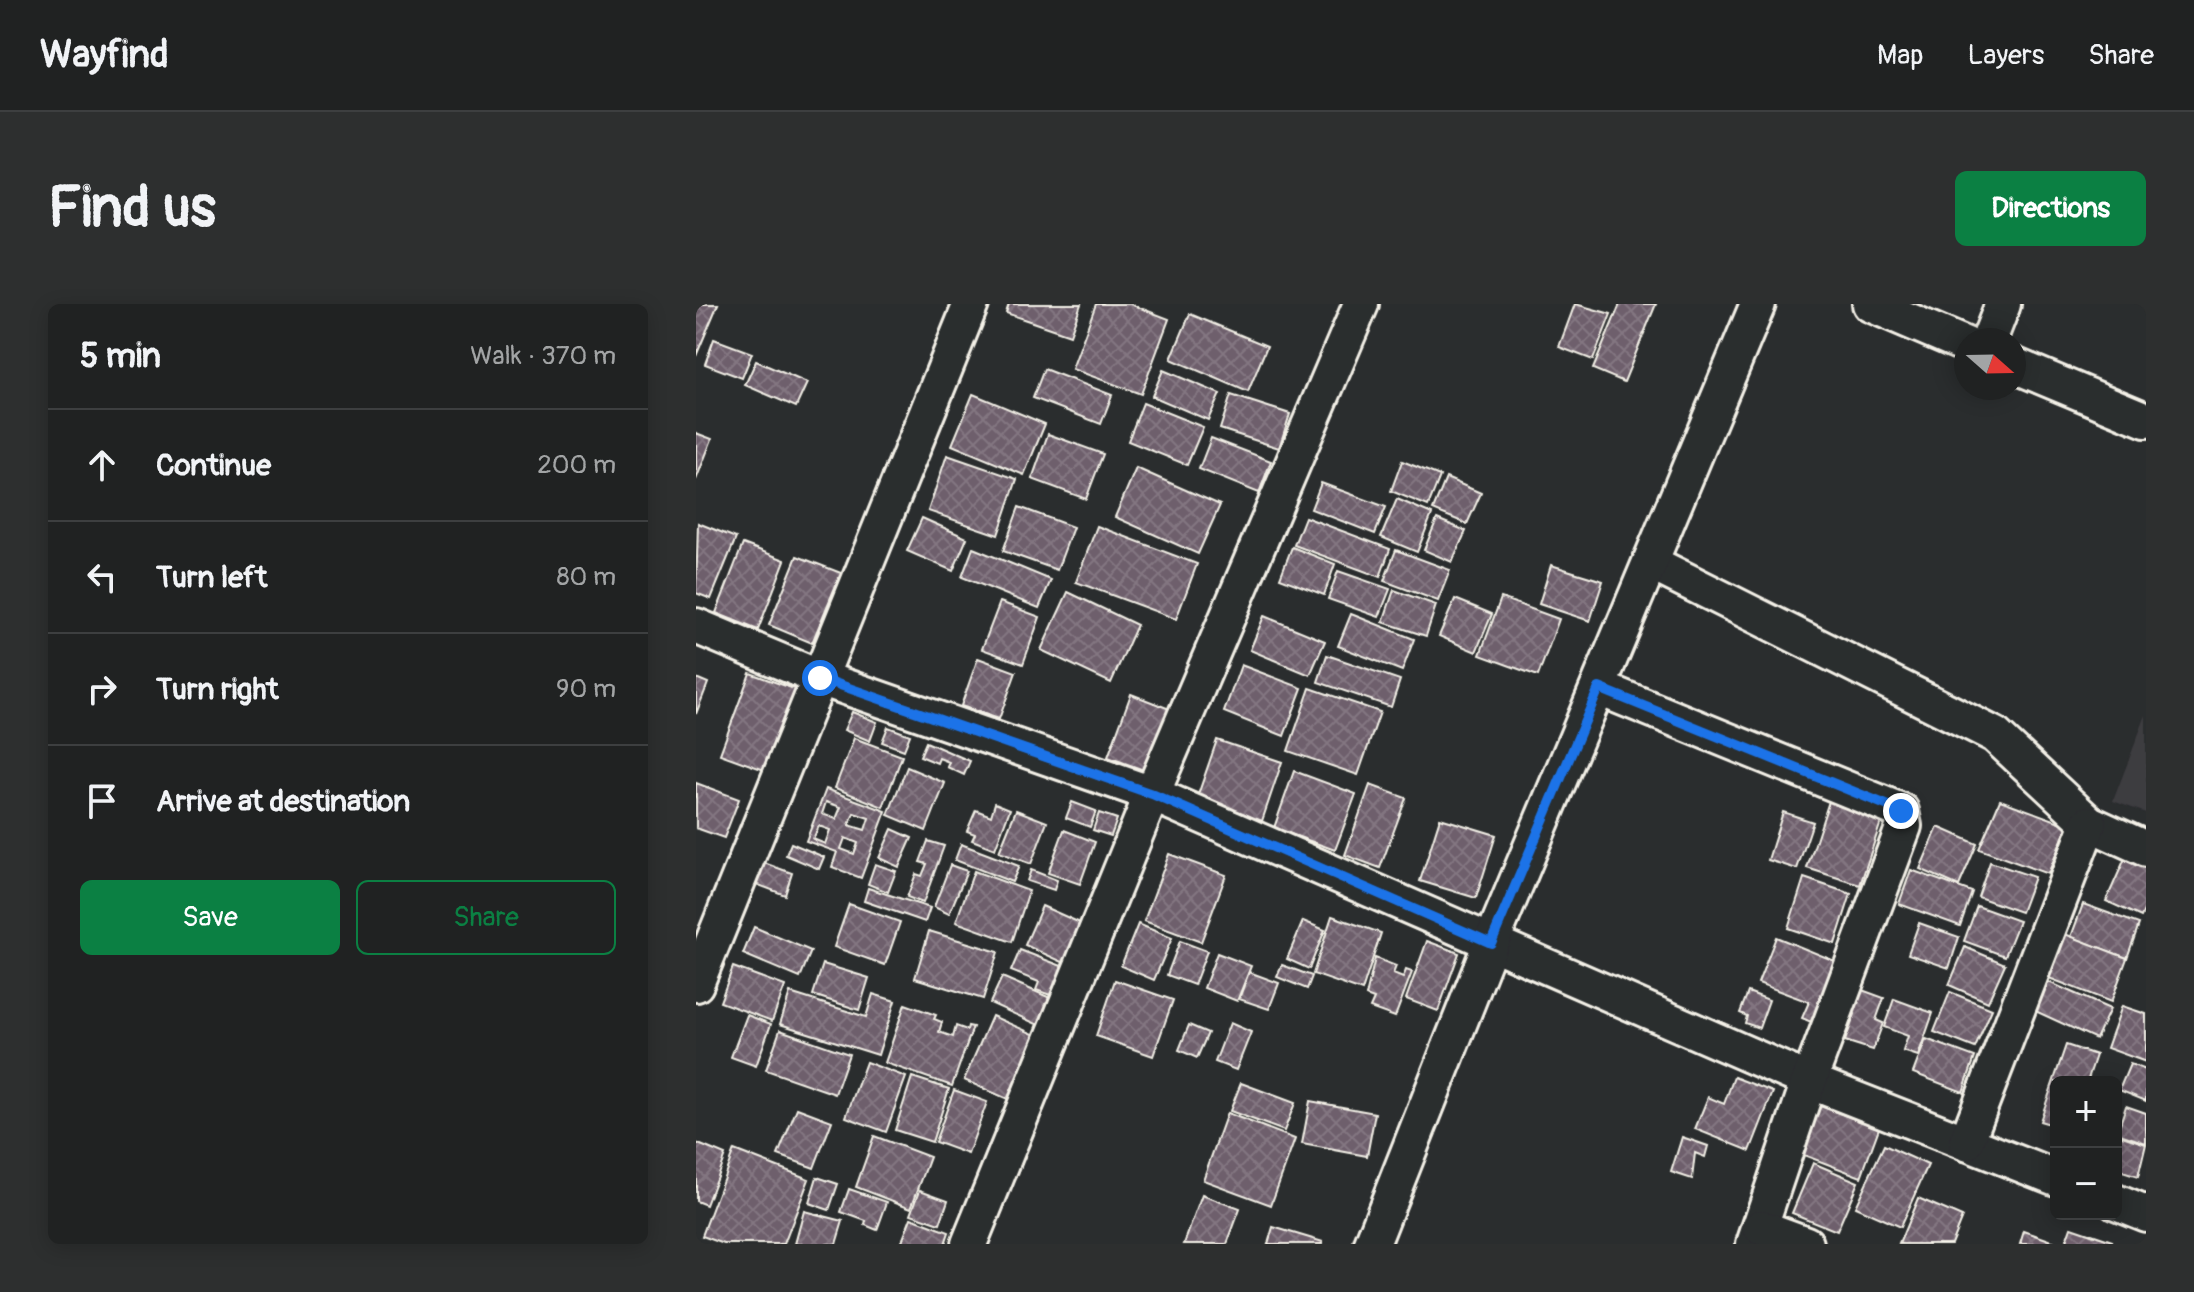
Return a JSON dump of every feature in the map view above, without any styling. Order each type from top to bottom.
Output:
[{"type":"street","points":[[696,984],[971,304]]},
{"type":"street","points":[[969,1244],[1152,794],[1361,304]]},
{"type":"street","points":[[1372,1244],[1491,943],[1758,304]]},
{"type":"street","points":[[1870,304],[1954,340]]},
{"type":"street","points":[[1994,328],[2003,304]]},
{"type":"street","points":[[2026,370],[2146,420]]},
{"type":"street","points":[[1651,563],[1995,735],[2089,823],[2146,849]]},
{"type":"street","points":[[696,626],[820,678],[1152,794],[1809,1081],[2050,1176]]},
{"type":"street","points":[[1599,688],[1901,811],[1904,826],[1809,1081],[1757,1235],[1806,1244]]},
{"type":"street","points":[[1966,1143],[2089,823]]},
{"type":"shaded area","points":[[2146,715],[2146,813],[2113,801]]},
{"type":"building","points":[[696,304],[718,304],[696,356]]},
{"type":"building","points":[[1009,304],[1081,304],[1070,335],[1006,313]]},
{"type":"building","points":[[1096,304],[1130,304],[1169,319],[1141,394],[1072,369]]},
{"type":"building","points":[[1575,304],[1611,314],[1593,360],[1559,347]]},
{"type":"building","points":[[1620,304],[1656,304],[1624,382],[1593,369]]},
{"type":"building","points":[[1190,314],[1267,346],[1248,392],[1171,359]]},
{"type":"building","points":[[714,339],[752,353],[742,378],[705,364]]},
{"type":"building","points":[[756,361],[807,383],[796,407],[745,385]]},
{"type":"building","points":[[1044,369],[1112,395],[1101,424],[1033,398]]},
{"type":"building","points":[[1163,370],[1220,394],[1208,420],[1152,396]]},
{"type":"building","points":[[973,394],[1045,424],[1024,475],[952,445]]},
{"type":"building","points":[[1231,395],[1290,414],[1279,448],[1220,429]]},
{"type":"building","points":[[1143,403],[1203,427],[1187,465],[1128,441]]},
{"type":"building","points":[[696,433],[712,439],[696,480]]},
{"type":"building","points":[[1048,434],[1103,454],[1086,499],[1032,479]]},
{"type":"building","points":[[1211,438],[1271,461],[1259,493],[1199,469]]},
{"type":"building","points":[[947,455],[1017,479],[998,535],[928,511]]},
{"type":"building","points":[[1402,461],[1440,476],[1428,506],[1391,491]]},
{"type":"building","points":[[1136,468],[1220,505],[1198,554],[1115,517]]},
{"type":"building","points":[[1446,478],[1481,493],[1467,524],[1433,510]]},
{"type":"building","points":[[1321,483],[1386,507],[1375,534],[1311,509]]},
{"type":"building","points":[[1397,499],[1432,514],[1417,552],[1381,537]]},
{"type":"building","points":[[1019,507],[1073,527],[1057,570],[1003,551]]},
{"type":"building","points":[[1305,517],[1390,549],[1380,577],[1294,545]]},
{"type":"building","points":[[922,518],[967,538],[953,571],[907,551]]},
{"type":"building","points":[[1437,519],[1466,531],[1452,562],[1424,550]]},
{"type":"building","points":[[698,523],[736,538],[711,599],[696,593]]},
{"type":"building","points":[[1097,526],[1197,564],[1176,619],[1076,582]]},
{"type":"building","points":[[743,544],[785,560],[758,630],[716,613]]},
{"type":"building","points":[[1292,547],[1335,564],[1324,595],[1280,578]]},
{"type":"building","points":[[973,548],[1051,580],[1039,608],[962,577]]},
{"type":"building","points":[[1396,550],[1450,570],[1438,601],[1384,581]]},
{"type":"building","points":[[797,556],[841,573],[812,643],[769,625]]},
{"type":"building","points":[[1551,565],[1603,581],[1590,621],[1539,604]]},
{"type":"building","points":[[1338,571],[1390,589],[1379,617],[1328,599]]},
{"type":"building","points":[[1394,590],[1436,605],[1426,636],[1383,622]]},
{"type":"building","points":[[1068,592],[1137,625],[1111,683],[1041,650]]},
{"type":"building","points":[[1501,598],[1559,619],[1538,676],[1480,655]]},
{"type":"building","points":[[1455,599],[1492,614],[1476,652],[1439,636]]},
{"type":"building","points":[[1000,602],[1040,617],[1023,664],[982,649]]},
{"type":"building","points":[[1351,614],[1414,639],[1402,671],[1338,646]]},
{"type":"building","points":[[1264,616],[1325,641],[1310,675],[1250,650]]},
{"type":"building","points":[[1327,655],[1400,680],[1391,707],[1318,682]]},
{"type":"building","points":[[978,658],[1016,672],[999,719],[961,706]]},
{"type":"building","points":[[1241,665],[1302,688],[1284,736],[1224,712]]},
{"type":"building","points":[[750,673],[797,690],[767,771],[720,754]]},
{"type":"building","points":[[696,678],[708,683],[696,714]]},
{"type":"building","points":[[1310,688],[1380,712],[1358,775],[1288,751]]},
{"type":"building","points":[[1131,694],[1175,711],[1152,773],[1108,757]]},
{"type":"building","points":[[852,712],[877,722],[870,741],[844,730]]},
{"type":"building","points":[[888,727],[910,735],[904,750],[882,742]]},
{"type":"building","points":[[854,738],[902,756],[883,807],[835,788]]},
{"type":"building","points":[[1217,740],[1282,762],[1262,821],[1197,798]]},
{"type":"building","points":[[926,742],[970,761],[964,775],[947,767],[949,762],[939,758],[937,763],[920,756]]},
{"type":"building","points":[[907,767],[945,783],[926,831],[888,815]]},
{"type":"building","points":[[1294,771],[1356,794],[1335,850],[1274,828]]},
{"type":"building","points":[[696,783],[739,799],[724,838],[696,828]]},
{"type":"building","points":[[1370,785],[1406,798],[1380,868],[1345,855]]},
{"type":"building","points":[[826,789],[886,811],[861,878],[832,867],[837,852],[806,841]],"holes":[[[826,802],[841,807],[836,819],[822,814]],[[854,813],[869,818],[865,830],[849,825]],[[819,826],[830,830],[825,844],[813,839]],[[845,838],[858,843],[854,854],[841,849]]]},
{"type":"building","points":[[2000,800],[2068,825],[2048,874],[1979,849]]},
{"type":"building","points":[[1829,801],[1882,819],[1860,885],[1807,868]]},
{"type":"building","points":[[1072,802],[1096,811],[1090,827],[1066,818]]},
{"type":"building","points":[[995,803],[1010,809],[995,849],[972,840],[975,834],[967,831],[976,810],[991,816]]},
{"type":"building","points":[[1016,810],[1047,822],[1031,864],[999,852]]},
{"type":"building","points":[[1783,812],[1813,822],[1797,869],[1768,860]]},
{"type":"building","points":[[1099,813],[1117,819],[1111,836],[1093,830]]},
{"type":"building","points":[[1440,818],[1496,835],[1476,898],[1420,881]]},
{"type":"building","points":[[1938,827],[1977,844],[1959,886],[1920,869]]},
{"type":"building","points":[[892,829],[912,838],[899,867],[879,858]]},
{"type":"building","points":[[1064,830],[1095,842],[1080,884],[1048,873]]},
{"type":"building","points":[[928,841],[944,846],[923,903],[907,897],[916,874],[922,876],[927,864],[920,862]]},
{"type":"building","points":[[791,843],[824,857],[819,869],[786,855]]},
{"type":"building","points":[[961,844],[1019,866],[1012,882],[955,860]]},
{"type":"building","points":[[1169,854],[1226,875],[1201,942],[1144,921]]},
{"type":"building","points":[[2126,856],[2146,864],[2146,906],[2141,917],[2106,901]]},
{"type":"building","points":[[1990,862],[2034,877],[2021,912],[1978,897]]},
{"type":"building","points":[[764,863],[792,873],[785,895],[756,884]]},
{"type":"building","points":[[875,864],[896,871],[888,892],[868,884]]},
{"type":"building","points":[[950,865],[967,871],[949,914],[934,907]]},
{"type":"building","points":[[1031,870],[1057,880],[1054,890],[1027,881]]},
{"type":"building","points":[[1911,870],[1972,892],[1960,926],[1899,904]]},
{"type":"building","points":[[974,871],[1029,891],[1012,942],[956,922]]},
{"type":"building","points":[[1804,878],[1851,894],[1835,944],[1788,928]]},
{"type":"building","points":[[868,888],[930,908],[925,922],[864,901]]},
{"type":"building","points":[[849,904],[900,922],[885,965],[834,947]]},
{"type":"building","points":[[2083,904],[2139,924],[2127,958],[2071,937]]},
{"type":"building","points":[[1042,906],[1087,926],[1069,965],[1025,945]]},
{"type":"building","points":[[1977,906],[2019,921],[2005,956],[1964,941]]},
{"type":"building","points":[[1332,916],[1381,933],[1362,991],[1313,974]]},
{"type":"building","points":[[1303,921],[1325,930],[1309,969],[1287,959]]},
{"type":"building","points":[[1919,923],[1959,937],[1949,968],[1908,954]]},
{"type":"building","points":[[1138,924],[1172,938],[1154,980],[1121,966]]},
{"type":"building","points":[[2044,926],[2127,958],[2111,1002],[2028,970]]},
{"type":"building","points":[[754,927],[811,951],[800,978],[743,954]]},
{"type":"building","points":[[929,931],[998,952],[983,999],[915,978]]},
{"type":"building","points":[[1776,937],[1835,961],[1811,1022],[1802,1018],[1809,1002],[1758,983]]},
{"type":"building","points":[[1180,941],[1207,951],[1194,985],[1167,975]]},
{"type":"building","points":[[1427,941],[1459,953],[1438,1011],[1406,999]]},
{"type":"building","points":[[1965,947],[2005,964],[1988,1002],[1949,985]]},
{"type":"building","points":[[1020,950],[1067,968],[1056,997],[1036,990],[1039,982],[1011,971]]},
{"type":"building","points":[[1217,953],[1251,966],[1237,1001],[1204,988]]},
{"type":"building","points":[[1375,958],[1396,966],[1393,974],[1403,978],[1406,970],[1412,972],[1395,1017],[1370,1008],[1374,999],[1366,996]]},
{"type":"building","points":[[823,964],[869,978],[859,1010],[813,995]]},
{"type":"building","points":[[1282,965],[1312,976],[1307,989],[1277,977]]},
{"type":"building","points":[[733,967],[785,986],[772,1021],[720,1002]]},
{"type":"building","points":[[1249,972],[1279,983],[1269,1009],[1239,999]]},
{"type":"building","points":[[1002,977],[1055,1000],[1043,1027],[990,1003]]},
{"type":"building","points":[[1115,980],[1173,1000],[1153,1056],[1096,1036]]},
{"type":"building","points":[[2044,980],[2110,1009],[2096,1039],[2031,1009]]},
{"type":"building","points":[[1851,986],[1884,998],[1876,1020],[1883,1023],[1873,1050],[1845,1041],[1855,1014],[1842,1009]]},
{"type":"building","points":[[1748,992],[1769,1000],[1759,1028],[1745,1023],[1747,1016],[1740,1013]]},
{"type":"building","points":[[1950,992],[1992,1009],[1975,1048],[1934,1032]]},
{"type":"building","points":[[790,993],[866,1017],[873,994],[895,1001],[878,1055],[780,1024]]},
{"type":"building","points":[[1894,999],[1933,1013],[1918,1056],[1903,1051],[1908,1036],[1884,1027]]},
{"type":"building","points":[[905,1004],[936,1015],[934,1019],[942,1022],[939,1032],[953,1037],[956,1026],[967,1030],[968,1026],[973,1027],[952,1086],[885,1063]]},
{"type":"building","points":[[2122,1006],[2146,1014],[2146,1062],[2107,1048]]},
{"type":"building","points":[[747,1015],[771,1024],[756,1066],[731,1057]]},
{"type":"building","points":[[992,1016],[1038,1036],[1010,1100],[964,1080]]},
{"type":"building","points":[[1230,1023],[1251,1032],[1236,1070],[1215,1062]]},
{"type":"building","points":[[1189,1025],[1208,1033],[1197,1058],[1179,1050]]},
{"type":"building","points":[[780,1030],[849,1054],[835,1094],[766,1070]]},
{"type":"building","points":[[1926,1039],[1975,1057],[1963,1092],[1913,1073]]},
{"type":"building","points":[[2066,1045],[2096,1055],[2089,1076],[2055,1076]]},
{"type":"building","points":[[866,1062],[906,1077],[886,1132],[846,1117]]},
{"type":"building","points":[[2130,1064],[2146,1070],[2146,1101],[2122,1091]]},
{"type":"building","points":[[912,1077],[949,1089],[932,1142],[895,1130]]},
{"type":"building","points":[[1734,1077],[1773,1092],[1750,1151],[1695,1129],[1708,1097],[1724,1104]]},
{"type":"building","points":[[1241,1083],[1295,1103],[1284,1131],[1230,1111]]},
{"type":"building","points":[[954,1090],[987,1102],[968,1154],[935,1142]]},
{"type":"building","points":[[2050,1092],[2050,1124],[2040,1121]]},
{"type":"building","points":[[1310,1101],[1375,1113],[1367,1156],[1302,1144]]},
{"type":"building","points":[[1820,1106],[1879,1128],[1861,1177],[1801,1154]]},
{"type":"building","points":[[2126,1106],[2146,1113],[2146,1143],[2122,1135]]},
{"type":"building","points":[[797,1108],[832,1121],[814,1168],[778,1155]]},
{"type":"building","points":[[1227,1113],[1295,1139],[1271,1205],[1203,1180]]},
{"type":"building","points":[[874,1136],[930,1157],[911,1208],[856,1187]]},
{"type":"building","points":[[2122,1136],[2146,1144],[2138,1177],[2122,1172]]},
{"type":"building","points":[[1682,1137],[1708,1146],[1705,1157],[1695,1153],[1692,1179],[1671,1172]]},
{"type":"building","points":[[696,1143],[725,1155],[706,1205],[696,1201]]},
{"type":"building","points":[[1884,1145],[1928,1165],[1900,1227],[1855,1207]]},
{"type":"building","points":[[734,1150],[809,1179],[784,1244],[724,1244],[702,1236]]},
{"type":"building","points":[[1813,1163],[1858,1182],[1837,1231],[1792,1213]]},
{"type":"building","points":[[817,1177],[838,1184],[829,1210],[809,1203]]},
{"type":"building","points":[[849,1189],[887,1202],[877,1230],[865,1225],[866,1221],[841,1212]]},
{"type":"building","points":[[920,1190],[948,1200],[940,1224],[911,1214]]},
{"type":"building","points":[[1202,1195],[1240,1209],[1227,1244],[1184,1244]]},
{"type":"building","points":[[1918,1198],[1962,1217],[1951,1244],[1899,1244]]},
{"type":"building","points":[[804,1211],[843,1221],[836,1244],[795,1244]]},
{"type":"building","points":[[911,1218],[949,1232],[945,1244],[901,1244]]},
{"type":"building","points":[[1273,1227],[1323,1242],[1323,1244],[1268,1244]]},
{"type":"building","points":[[2071,1227],[2112,1241],[2111,1244],[2065,1244]]},
{"type":"building","points":[[2024,1231],[2055,1242],[2055,1244],[2020,1244]]},
{"type":"route","points":[[820,678],[1152,794],[1491,943],[1599,688],[1901,811]]}]
